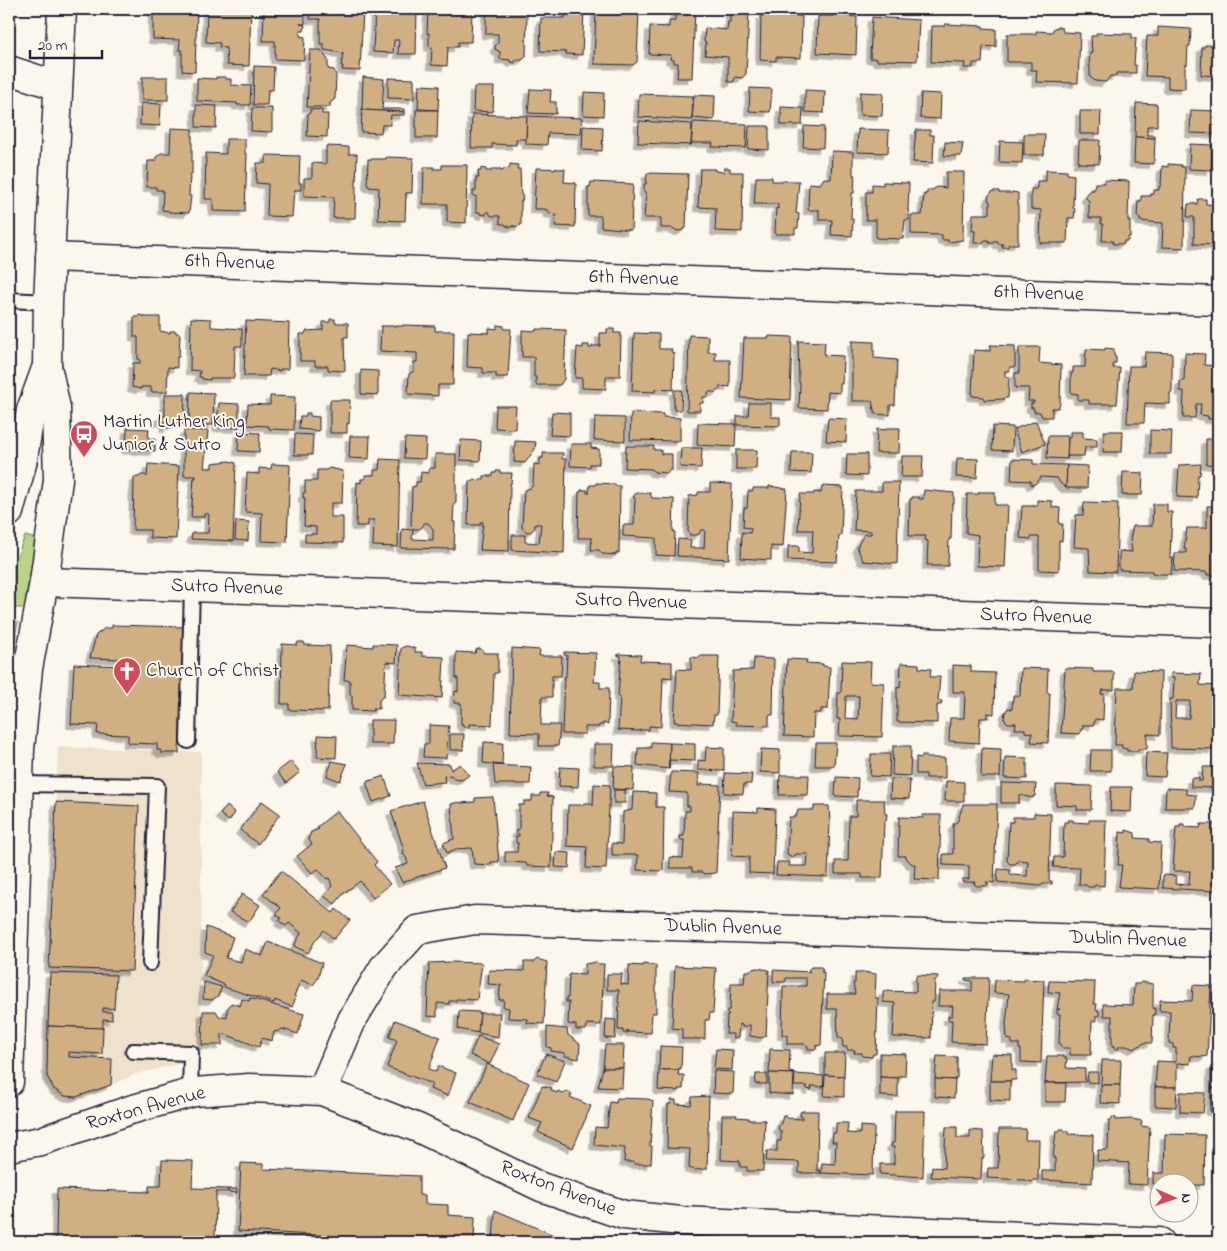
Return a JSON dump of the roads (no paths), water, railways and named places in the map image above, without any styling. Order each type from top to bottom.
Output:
[{"type":"street","points":[[9,1082],[20,749],[28,669],[44,582],[58,480],[56,408],[47,366],[48,302],[62,9]]},
{"type":"street","points":[[9,70],[58,86]]},
{"type":"street","name":"6th Avenue","points":[[50,257],[1218,301]]},
{"type":"street","points":[[9,512],[15,464],[31,410],[47,366]]},
{"type":"street","name":"Sutro Avenue","points":[[44,582],[1218,623]]},
{"type":"street","name":"Dublin Avenue","points":[[322,1091],[352,1020],[384,967],[417,930],[475,920],[1218,943]]},
{"type":"street","points":[[9,930],[12,964]]},
{"type":"street","name":"Roxton Avenue","points":[[9,1147],[41,1141],[130,1110],[190,1093],[249,1088],[322,1091],[418,1128],[541,1187],[624,1215],[680,1221],[1160,1242]]},
{"type":"lane","points":[[9,300],[48,302]]},
{"type":"lane","points":[[188,741],[192,587]]},
{"type":"lane","points":[[20,784],[157,786],[150,963]]},
{"type":"lane","points":[[133,1052],[191,1054],[190,1093]]},
{"type":"place","name":"Martin Luther King Junior & Sutro","points":[[84,458]]},
{"type":"place","name":"Church of Christ","points":[[127,695]]}]
